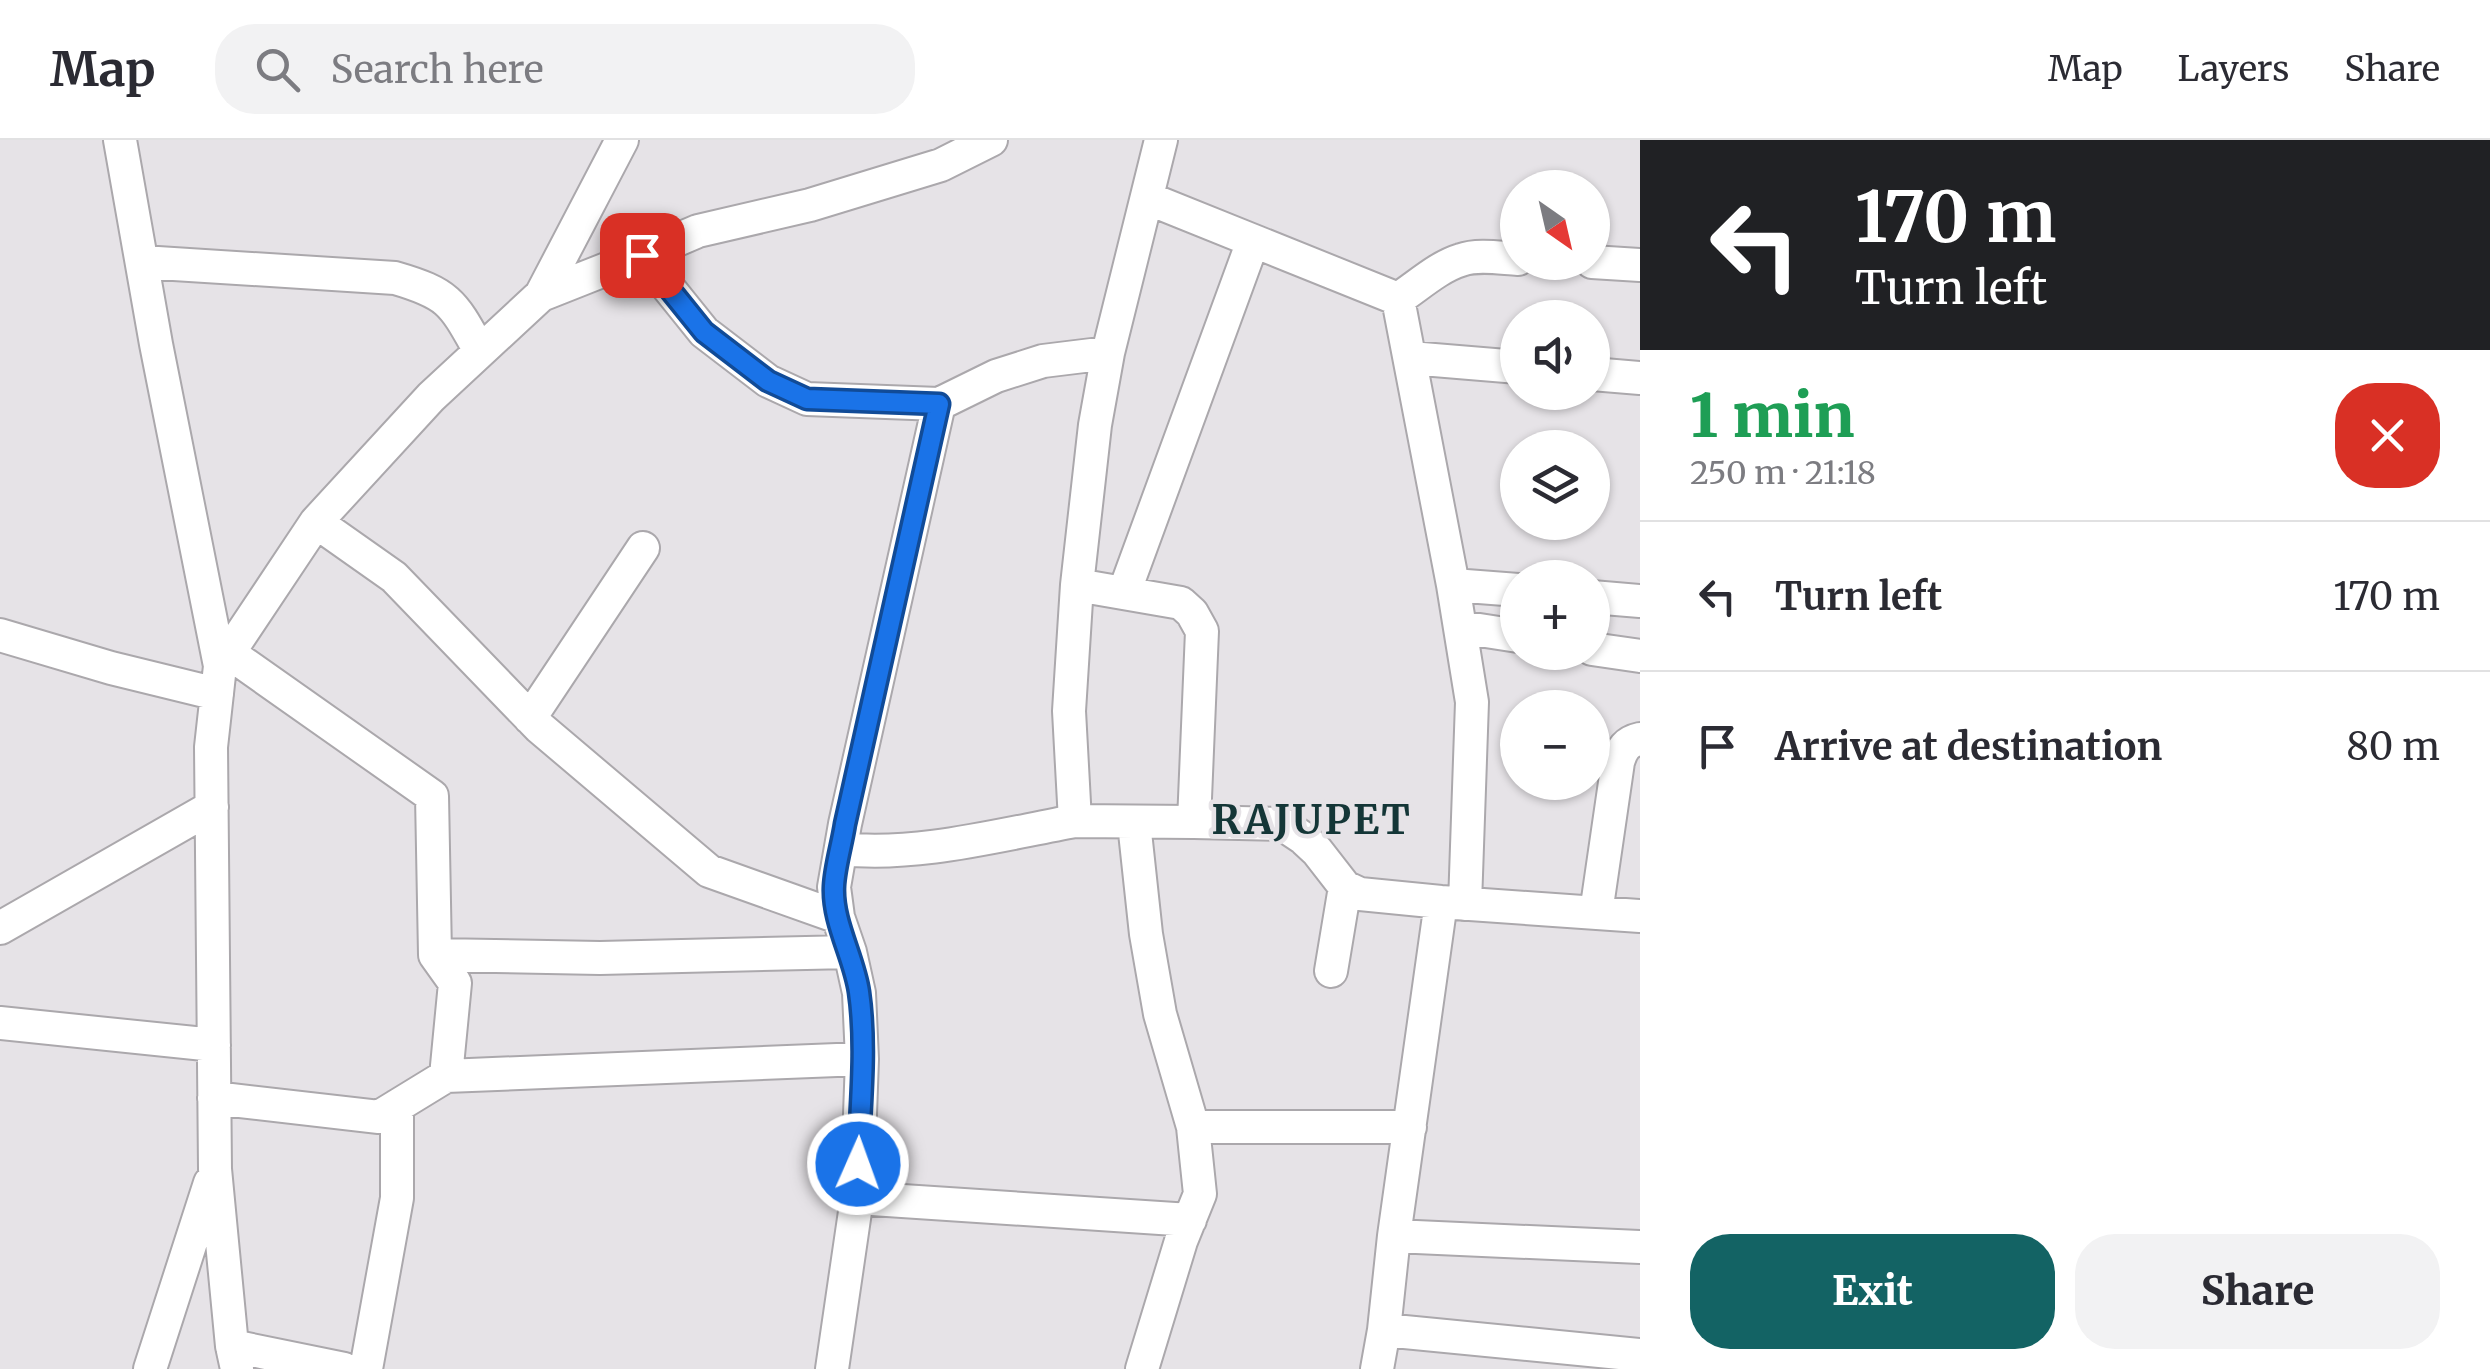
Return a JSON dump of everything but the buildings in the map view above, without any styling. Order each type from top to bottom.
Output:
[{"type":"street","points":[[120,140],[156,344],[222,671],[211,747],[214,1169],[235,1357],[344,1369]]},
{"type":"street","points":[[222,671],[316,522],[431,397],[541,295],[622,140]]},
{"type":"street","points":[[541,295],[698,231],[810,205],[941,165],[991,140]]},
{"type":"street","points":[[1074,821],[1069,711],[1077,584],[1095,425],[1108,353],[1160,140]]},
{"type":"street","points":[[1147,198],[1398,299]]},
{"type":"street","points":[[1124,593],[1253,241]]},
{"type":"street","points":[[642,255],[704,332],[768,381],[807,399],[939,404],[996,376],[1042,361],[1108,353]]},
{"type":"street","points":[[1398,299],[1460,260],[1500,259]]},
{"type":"street","points":[[142,262],[395,278],[445,298],[480,351]]},
{"type":"street","points":[[1610,263],[1640,264]]},
{"type":"street","points":[[1377,1369],[1410,1126],[1453,903],[1472,702],[1454,585],[1398,299]]},
{"type":"street","points":[[1410,358],[1500,366]]},
{"type":"street","points":[[1610,376],[1640,378]]},
{"type":"street","points":[[832,1369],[856,1198],[862,1059],[859,993],[834,888],[939,404]]},
{"type":"street","points":[[316,522],[394,577],[530,718],[709,871],[838,917]]},
{"type":"street","points":[[530,718],[643,548]]},
{"type":"street","points":[[1077,584],[1181,603],[1202,631],[1194,822]]},
{"type":"street","points":[[1454,585],[1500,589]]},
{"type":"street","points":[[1610,598],[1640,601]]},
{"type":"street","points":[[1460,627],[1500,633]]},
{"type":"street","points":[[0,635],[111,668],[222,671],[432,796],[434,955],[456,983],[446,1076]]},
{"type":"street","points":[[1610,652],[1640,656]]},
{"type":"street","points":[[1596,913],[1618,762],[1630,741],[1640,739]]},
{"type":"street","points":[[0,928],[212,808]]},
{"type":"street","points":[[841,849],[867,852],[908,848],[1074,821],[1282,824],[1317,850],[1345,887],[1360,894],[1640,916]]},
{"type":"street","points":[[1134,823],[1146,934],[1160,1014],[1193,1127],[1200,1194],[1181,1241],[1142,1369]]},
{"type":"street","points":[[1332,971],[1345,887]]},
{"type":"street","points":[[434,955],[600,958],[850,952]]},
{"type":"street","points":[[0,1023],[214,1045]]},
{"type":"street","points":[[214,1098],[378,1117],[446,1076],[862,1059]]},
{"type":"street","points":[[366,1369],[397,1198],[397,1106]]},
{"type":"street","points":[[1193,1127],[1410,1126]]},
{"type":"street","points":[[150,1369],[214,1169]]},
{"type":"street","points":[[856,1198],[1190,1220]]},
{"type":"street","points":[[1394,1236],[1640,1247]]},
{"type":"street","points":[[1384,1330],[1640,1355]]},
{"type":"district","name":"RAJUPET","points":[[1312,820]]},
{"type":"route","points":[[642,255],[704,332],[768,381],[807,399],[939,404],[834,888],[859,993],[862,1059],[858,1164]]}]
